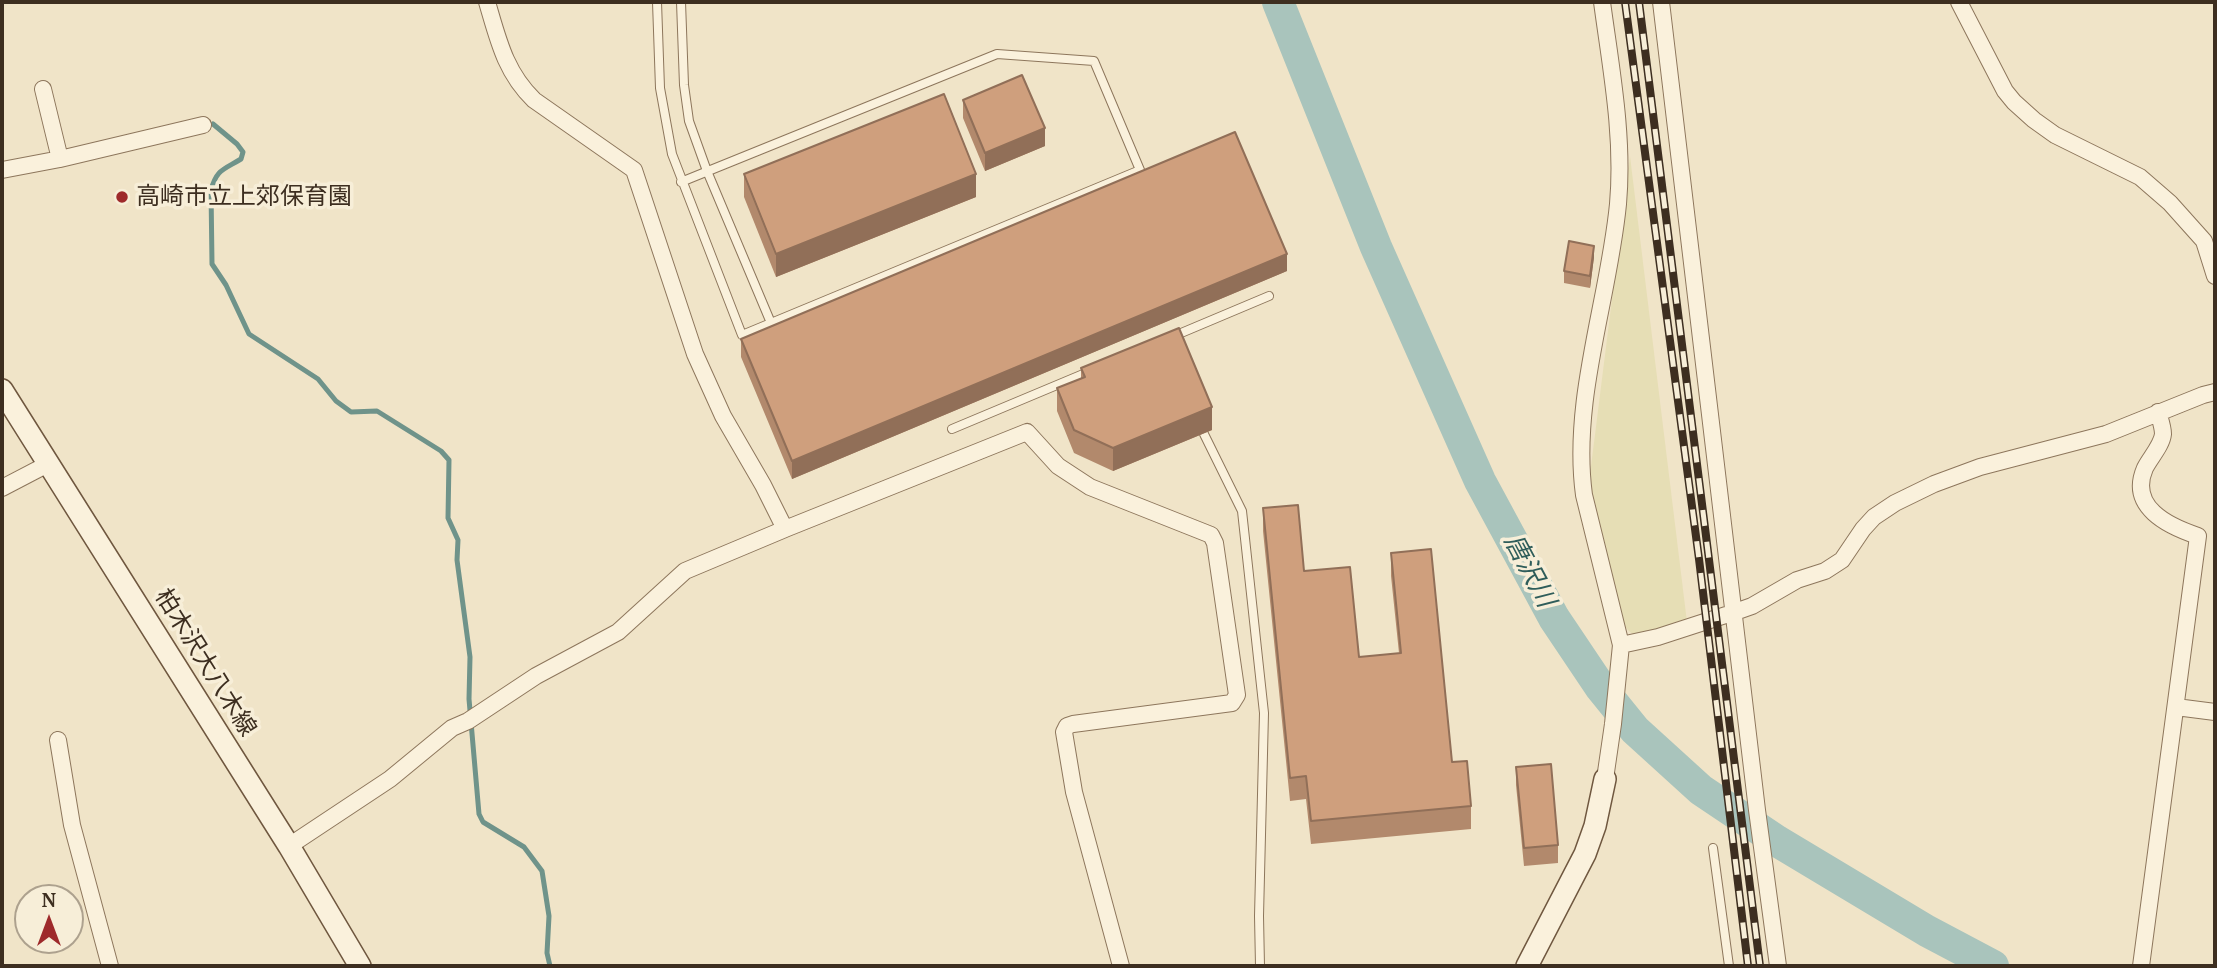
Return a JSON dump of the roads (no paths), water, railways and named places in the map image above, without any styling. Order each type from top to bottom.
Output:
[{"type":"main road","name":"柏木沢大八木線","points":[[2,390],[289,846],[360,966]]},
{"type":"main road","points":[[1527,966],[1585,854],[1595,826],[1605,779]]},
{"type":"street","points":[[486,2],[502,55],[522,89],[634,170],[695,354],[723,416],[764,485],[785,529]]},
{"type":"street","points":[[1602,2],[1621,152],[1618,206],[1583,416],[1581,471],[1584,495],[1621,645],[1614,724],[1605,779]]},
{"type":"street","points":[[1661,2],[1758,815],[1779,966]]},
{"type":"street","points":[[1959,2],[2005,91],[2014,102],[2055,135],[2140,177],[2170,203],[2204,241],[2215,276]]},
{"type":"street","points":[[43,89],[60,159]]},
{"type":"street","points":[[2,170],[203,125]]},
{"type":"street","points":[[1621,645],[1658,637],[1752,606],[1797,580],[1825,570],[1842,560],[1874,517],[1895,503],[1934,484],[1980,467],[2106,434],[2215,392]]},
{"type":"street","points":[[2141,966],[2198,536],[2176,528],[2157,517],[2147,507],[2142,486],[2144,471],[2163,435],[2158,412]]},
{"type":"street","points":[[289,846],[390,779],[452,728],[468,721],[537,676],[618,632],[685,571],[1027,432],[1058,466],[1090,487],[1211,535],[1215,543],[1237,695],[1232,703],[1073,724],[1067,726],[1064,732],[1074,792],[1121,966]]},
{"type":"street","points":[[2,488],[48,464]]},
{"type":"street","points":[[2176,707],[2215,712]]},
{"type":"street","points":[[58,740],[72,825],[110,966]]},
{"type":"lane","points":[[657,2],[660,88],[669,144],[681,182],[742,335],[1097,193],[1140,170],[1094,61],[998,54],[681,182]]},
{"type":"lane","points":[[681,2],[684,85],[689,121],[707,171],[771,323]]},
{"type":"lane","points":[[1171,337],[1269,296]]},
{"type":"lane","points":[[952,429],[1098,368]]},
{"type":"lane","points":[[1204,434],[1241,511],[1263,700],[1260,966]]},
{"type":"lane","points":[[1713,848],[1729,966]]},
{"type":"waterway","name":"唐沢川","points":[[1278,2],[1376,247],[1480,481],[1554,618],[1601,688],[1635,730],[1701,790],[1777,841],[1927,931],[1993,966]]},
{"type":"waterway","points":[[213,124],[243,152],[241,159],[218,174],[211,190],[212,264],[226,285],[249,334],[318,379],[336,401],[351,412],[377,411],[441,451],[449,460],[448,518],[458,540],[457,560],[470,657],[469,699],[479,814],[483,822],[524,847],[542,871],[549,916],[547,953],[550,966]]},
{"type":"railway","points":[[1625,2],[1699,559],[1748,966]]},
{"type":"railway","points":[[1639,2],[1760,966]]},
{"type":"place","name":"高崎市立上郊保育園","points":[[122,197]]}]
